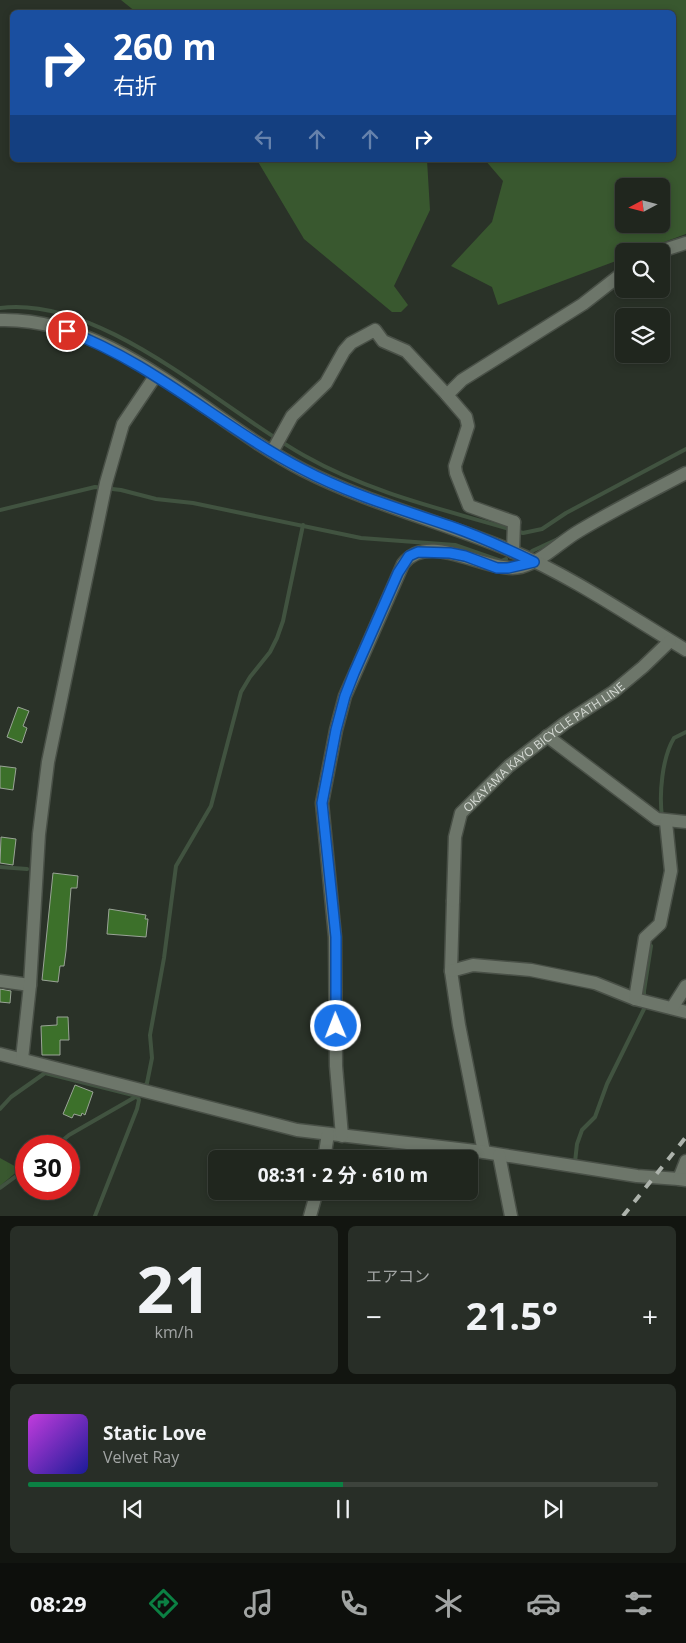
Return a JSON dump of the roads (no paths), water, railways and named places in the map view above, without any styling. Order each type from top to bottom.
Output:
[{"type":"street","points":[[670,248],[686,243]]},
{"type":"street","points":[[447,395],[462,380],[583,304],[615,279]]},
{"type":"street","points":[[0,320],[24,319],[67,331],[100,343],[276,446],[327,481],[378,502],[452,527],[513,552],[534,562],[686,650]]},
{"type":"street","points":[[276,446],[292,416],[326,383],[351,342],[375,330],[383,341],[406,351],[466,417],[468,426],[456,466],[456,473],[469,506],[514,528],[513,552]]},
{"type":"street","points":[[22,1059],[30,985],[39,834],[48,762],[106,483],[124,424],[156,375]]},
{"type":"street","points":[[342,1133],[336,1066],[336,937],[322,803],[336,730],[345,696],[398,573],[409,556],[418,552],[450,553],[465,556],[497,568],[508,568],[534,562],[578,532],[686,473]]},
{"type":"street","name":"OKAYAMA KAYO BICYCLE PATH LINE","points":[[484,1149],[459,1025],[451,971],[455,837],[461,813],[509,766],[547,736],[613,692],[670,641]]},
{"type":"street","points":[[547,736],[631,802],[664,822],[686,822]]},
{"type":"street","points":[[641,1000],[645,938],[660,924],[671,871],[664,822]]},
{"type":"street","points":[[451,971],[473,965],[531,970],[595,983],[641,1000],[686,1012]]},
{"type":"street","points":[[0,981],[30,985]]},
{"type":"street","points":[[672,1008],[686,986]]},
{"type":"street","points":[[0,1054],[140,1092],[289,1128],[328,1134],[342,1133],[484,1149],[499,1154],[637,1176],[683,1180],[686,1161]]},
{"type":"street","points":[[325,1150],[328,1134]]},
{"type":"street","points":[[499,1154],[511,1216]]},
{"type":"street","points":[[310,1216],[315,1200]]},
{"type":"waterway","points":[[0,308],[39,309],[79,319],[119,337],[159,360],[272,436],[331,469],[357,481],[412,501],[523,533],[542,529],[566,513],[686,449]]},
{"type":"waterway","points":[[0,510],[95,487],[121,490],[156,499],[193,503],[361,538],[455,545],[501,561],[506,559]]},
{"type":"waterway","points":[[69,1135],[137,1096],[147,1083],[152,1058],[150,1035],[164,958],[176,866],[211,806],[241,692],[250,677],[270,652],[277,638],[283,621],[303,525]]},
{"type":"waterway","points":[[532,551],[560,538]]},
{"type":"waterway","points":[[662,817],[661,787],[664,766],[674,738],[686,732]]},
{"type":"waterway","points":[[0,867],[27,869]]},
{"type":"waterway","points":[[572,1161],[575,1162],[577,1144],[582,1130],[595,1117],[607,1084],[644,1009],[644,991],[651,946]]},
{"type":"waterway","points":[[0,1109],[11,1097],[45,1073],[137,1096],[139,1100],[137,1109],[95,1216]]},
{"type":"waterway","points":[[0,1188],[15,1177]]},
{"type":"railway","points":[[623,1216],[686,1137]]}]
